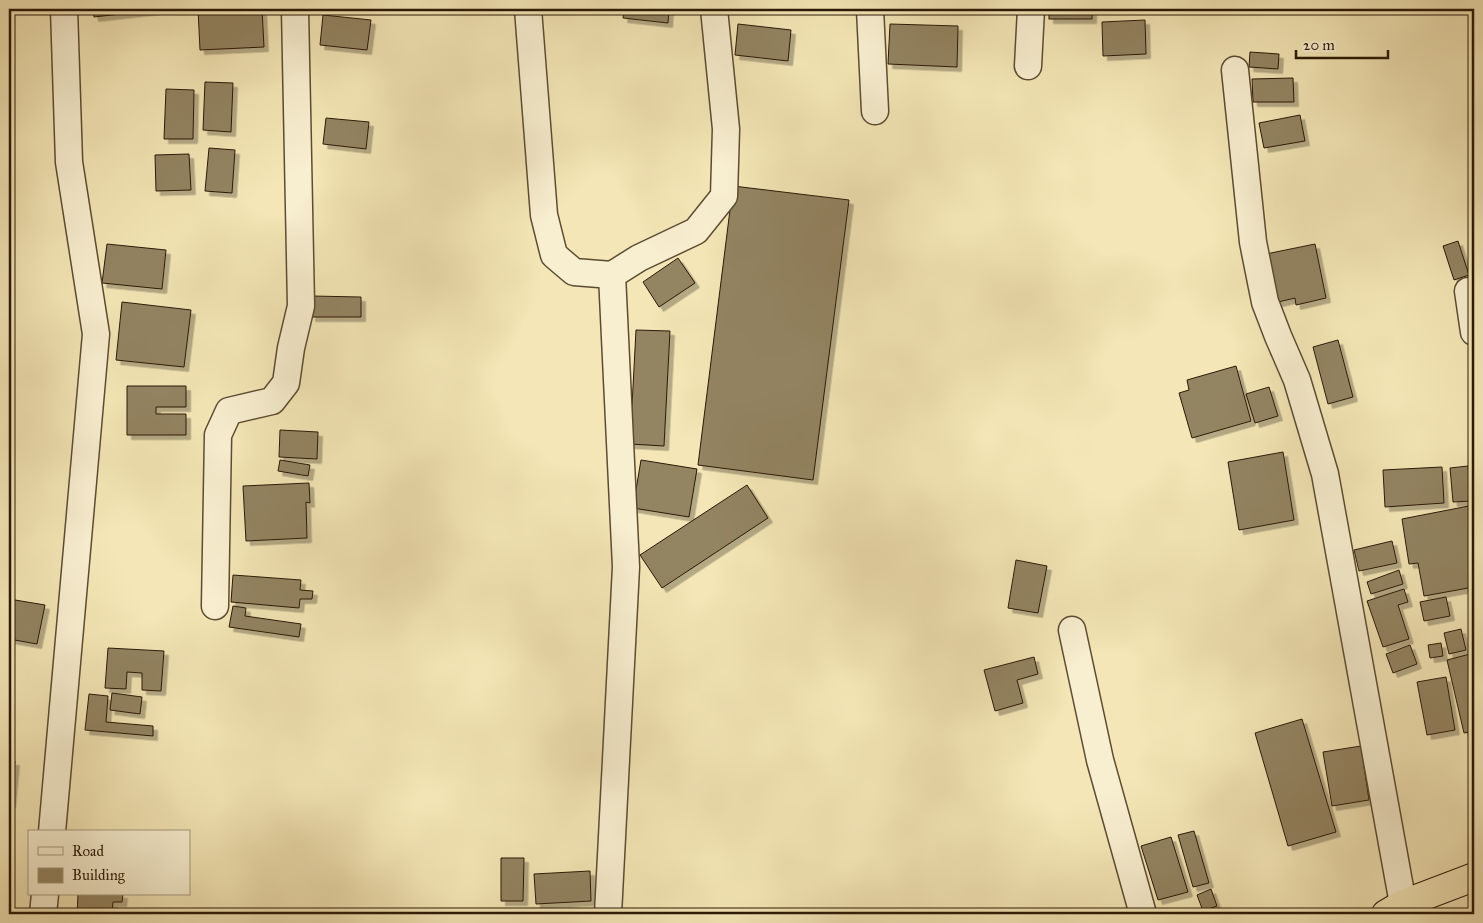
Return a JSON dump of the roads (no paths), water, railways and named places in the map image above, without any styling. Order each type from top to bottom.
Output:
[{"type":"highway","points":[[1394,909],[1474,877]]},
{"type":"street","points":[[52,830],[96,334],[69,162],[64,9]]},
{"type":"street","points":[[215,606],[218,435],[229,411],[272,401],[286,382],[291,348],[301,306],[295,9]]},
{"type":"street","points":[[528,9],[544,215],[554,255],[574,272],[612,275],[639,258],[696,231],[724,196],[726,129],[714,9]]},
{"type":"street","points":[[870,9],[876,111]]},
{"type":"street","points":[[1028,66],[1030,9]]},
{"type":"street","points":[[1235,70],[1253,242],[1265,302],[1298,380],[1325,474],[1394,909]]},
{"type":"street","points":[[608,914],[626,567],[612,275]]},
{"type":"street","points":[[1468,291],[1474,332]]},
{"type":"street","points":[[1072,630],[1100,760],[1144,914]]},
{"type":"street","points":[[43,914],[45,896]]}]
